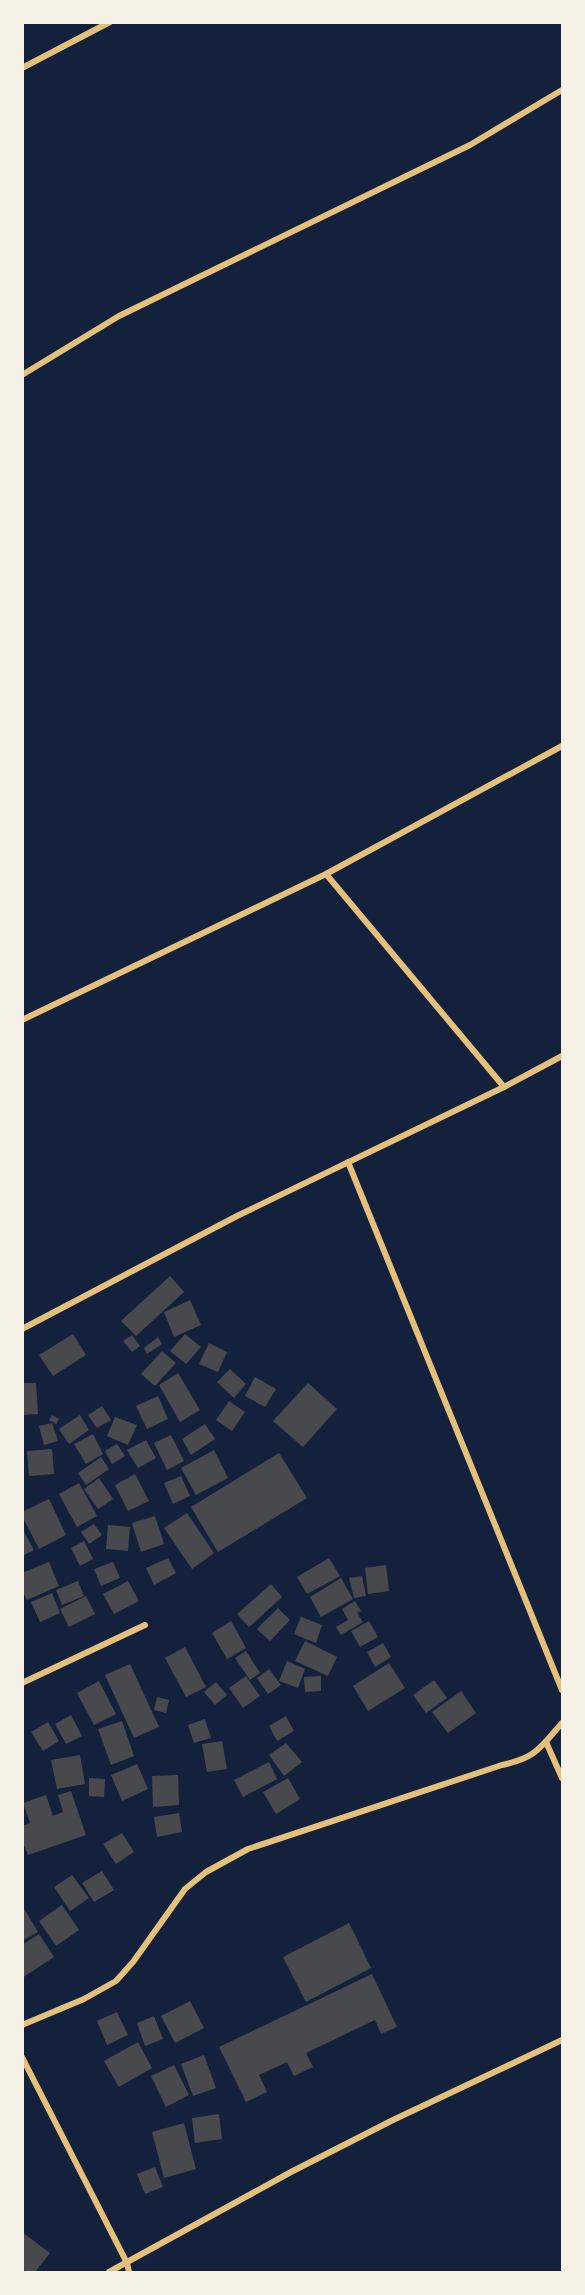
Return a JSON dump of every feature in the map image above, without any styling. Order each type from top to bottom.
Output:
[{"type":"street","points":[[22,68],[110,22]]},
{"type":"street","points":[[22,375],[119,316],[470,145],[562,90]]},
{"type":"street","points":[[22,1020],[326,874],[562,746]]},
{"type":"street","points":[[326,874],[504,1087]]},
{"type":"street","points":[[22,1329],[237,1216],[504,1087],[562,1056]]},
{"type":"street","points":[[348,1162],[562,1690]]},
{"type":"street","points":[[22,1683],[145,1625]]},
{"type":"street","points":[[22,2025],[84,1999],[116,1981],[133,1962],[184,1889],[206,1872],[248,1849],[523,1760],[538,1751],[562,1722]]},
{"type":"street","points":[[546,1742],[562,1778]]},
{"type":"street","points":[[109,2272],[291,2172],[393,2120],[562,2040]]},
{"type":"street","points":[[22,2057],[129,2272]]},
{"type":"building","points":[[170,1276],[184,1292],[136,1336],[121,1321]]},
{"type":"building","points":[[190,1300],[201,1325],[174,1337],[164,1312]]},
{"type":"building","points":[[73,1334],[86,1355],[53,1376],[39,1355]]},
{"type":"building","points":[[185,1334],[201,1347],[186,1364],[170,1351]]},
{"type":"building","points":[[132,1335],[140,1346],[132,1352],[123,1341]]},
{"type":"building","points":[[158,1337],[162,1344],[147,1354],[144,1348]]},
{"type":"building","points":[[209,1343],[227,1352],[218,1372],[199,1364]]},
{"type":"building","points":[[162,1351],[176,1363],[155,1386],[141,1374]]},
{"type":"building","points":[[230,1369],[246,1384],[234,1398],[217,1382]]},
{"type":"building","points":[[178,1373],[200,1410],[180,1422],[159,1385]]},
{"type":"building","points":[[255,1377],[276,1389],[265,1407],[245,1396]]},
{"type":"building","points":[[22,1383],[36,1383],[38,1414],[22,1415]]},
{"type":"building","points":[[308,1383],[337,1409],[303,1447],[273,1421]]},
{"type":"building","points":[[158,1396],[168,1419],[147,1429],[136,1406]]},
{"type":"building","points":[[229,1401],[245,1412],[232,1431],[216,1420]]},
{"type":"building","points":[[102,1406],[111,1420],[97,1428],[88,1415]]},
{"type":"building","points":[[52,1415],[59,1419],[56,1424],[49,1420]]},
{"type":"building","points":[[80,1415],[89,1430],[69,1444],[59,1429]]},
{"type":"building","points":[[115,1417],[137,1425],[128,1445],[107,1436]]},
{"type":"building","points":[[52,1423],[58,1441],[44,1445],[39,1426]]},
{"type":"building","points":[[205,1424],[215,1439],[191,1455],[182,1439]]},
{"type":"building","points":[[93,1434],[103,1454],[86,1464],[74,1444]]},
{"type":"building","points":[[171,1435],[184,1461],[167,1470],[154,1443]]},
{"type":"building","points":[[146,1440],[156,1458],[138,1468],[127,1450]]},
{"type":"building","points":[[117,1444],[125,1456],[112,1464],[105,1451]]},
{"type":"building","points":[[52,1449],[54,1474],[29,1476],[27,1451]]},
{"type":"building","points":[[214,1450],[228,1478],[196,1495],[181,1468]]},
{"type":"building","points":[[279,1453],[307,1498],[218,1552],[191,1507]]},
{"type":"building","points":[[101,1457],[109,1469],[86,1485],[78,1473]]},
{"type":"building","points":[[135,1474],[149,1501],[128,1511],[115,1485]]},
{"type":"building","points":[[181,1476],[190,1496],[173,1504],[164,1483]]},
{"type":"building","points":[[99,1478],[113,1499],[98,1509],[84,1489]]},
{"type":"building","points":[[79,1483],[97,1516],[77,1527],[59,1494]]},
{"type":"building","points":[[49,1499],[66,1535],[39,1549],[22,1512]]},
{"type":"building","points":[[187,1513],[214,1553],[192,1569],[164,1528]]},
{"type":"building","points":[[155,1516],[164,1544],[141,1552],[132,1523]]},
{"type":"building","points":[[94,1524],[102,1535],[89,1544],[81,1532]]},
{"type":"building","points":[[108,1525],[130,1527],[128,1551],[106,1549]]},
{"type":"building","points":[[22,1528],[34,1550],[22,1556]]},
{"type":"building","points":[[84,1541],[93,1559],[80,1566],[71,1548]]},
{"type":"building","points":[[168,1558],[176,1573],[154,1585],[146,1568]]},
{"type":"building","points":[[329,1558],[340,1576],[307,1594],[297,1577]]},
{"type":"building","points":[[49,1562],[59,1586],[27,1600],[22,1590],[22,1573]]},
{"type":"building","points":[[113,1562],[120,1578],[101,1586],[94,1569]]},
{"type":"building","points":[[386,1565],[389,1591],[368,1594],[365,1568]]},
{"type":"building","points":[[362,1576],[366,1596],[354,1598],[349,1578]]},
{"type":"building","points":[[341,1578],[353,1599],[321,1617],[310,1597]]},
{"type":"building","points":[[78,1581],[84,1596],[62,1605],[56,1590]]},
{"type":"building","points":[[128,1581],[139,1601],[114,1614],[103,1594]]},
{"type":"building","points":[[271,1584],[282,1597],[249,1627],[237,1614]]},
{"type":"building","points":[[52,1593],[60,1613],[40,1622],[31,1602]]},
{"type":"building","points":[[86,1596],[95,1614],[69,1627],[60,1609]]},
{"type":"building","points":[[355,1601],[361,1611],[357,1613],[363,1622],[341,1635],[336,1627],[348,1620],[342,1609]]},
{"type":"building","points":[[278,1608],[290,1620],[270,1641],[257,1629]]},
{"type":"building","points":[[301,1617],[322,1625],[316,1643],[294,1634]]},
{"type":"building","points":[[231,1621],[246,1648],[227,1659],[212,1633]]},
{"type":"building","points":[[369,1621],[378,1637],[360,1647],[351,1631]]},
{"type":"building","points":[[305,1641],[337,1657],[328,1676],[295,1661]]},
{"type":"building","points":[[383,1643],[391,1657],[375,1667],[367,1652]]},
{"type":"building","points":[[185,1647],[206,1687],[186,1697],[165,1658]]},
{"type":"building","points":[[246,1651],[260,1673],[250,1680],[235,1658]]},
{"type":"building","points":[[287,1661],[305,1669],[298,1688],[279,1681]]},
{"type":"building","points":[[389,1663],[405,1688],[368,1711],[353,1686]]},
{"type":"building","points":[[130,1664],[159,1727],[134,1738],[105,1675]]},
{"type":"building","points":[[269,1669],[281,1685],[268,1694],[257,1678]]},
{"type":"building","points":[[246,1676],[260,1696],[243,1708],[229,1688]]},
{"type":"building","points":[[321,1676],[321,1691],[305,1692],[304,1677]]},
{"type":"building","points":[[434,1680],[447,1698],[426,1713],[413,1695]]},
{"type":"building","points":[[99,1681],[116,1714],[94,1725],[77,1693]]},
{"type":"building","points":[[216,1682],[227,1695],[215,1705],[204,1692]]},
{"type":"building","points":[[461,1691],[476,1713],[448,1733],[432,1712]]},
{"type":"building","points":[[157,1697],[169,1700],[166,1713],[154,1710]]},
{"type":"building","points":[[71,1715],[82,1736],[66,1744],[55,1724]]},
{"type":"building","points":[[286,1716],[294,1731],[277,1741],[269,1726]]},
{"type":"building","points":[[205,1719],[211,1738],[194,1743],[188,1725]]},
{"type":"building","points":[[122,1721],[134,1756],[111,1765],[98,1729]]},
{"type":"building","points":[[48,1722],[59,1741],[43,1751],[31,1732]]},
{"type":"building","points":[[222,1741],[227,1769],[207,1772],[202,1744]]},
{"type":"building","points":[[286,1743],[302,1762],[284,1776],[269,1755]]},
{"type":"building","points":[[80,1755],[85,1784],[57,1789],[51,1760]]},
{"type":"building","points":[[269,1762],[277,1779],[243,1797],[234,1780]]},
{"type":"building","points":[[137,1764],[148,1789],[122,1801],[111,1775]]},
{"type":"building","points":[[178,1775],[179,1805],[153,1807],[152,1776]]},
{"type":"building","points":[[89,1778],[105,1779],[104,1797],[89,1796]]},
{"type":"building","points":[[288,1778],[300,1799],[276,1814],[263,1792]]},
{"type":"building","points":[[71,1791],[86,1835],[28,1855],[22,1840],[22,1826],[30,1823],[23,1803],[46,1795],[53,1816],[63,1812],[58,1795]]},
{"type":"building","points":[[179,1813],[182,1832],[157,1837],[154,1817]]},
{"type":"building","points":[[122,1833],[134,1852],[116,1864],[103,1844]]},
{"type":"building","points":[[102,1871],[114,1890],[94,1902],[82,1883]]},
{"type":"building","points":[[72,1875],[89,1898],[70,1911],[54,1887]]},
{"type":"building","points":[[22,1905],[38,1932],[22,1941]]},
{"type":"building","points":[[62,1905],[79,1930],[56,1946],[39,1921]]},
{"type":"building","points":[[349,1923],[371,1968],[306,2002],[283,1957]]},
{"type":"building","points":[[39,1934],[54,1957],[22,1978],[22,1945]]},
{"type":"building","points":[[372,1974],[397,2027],[381,2034],[375,2020],[306,2053],[313,2067],[294,2076],[287,2062],[259,2075],[267,2092],[246,2102],[219,2047]]},
{"type":"building","points":[[190,2001],[204,2028],[175,2043],[161,2016]]},
{"type":"building","points":[[117,2012],[128,2035],[107,2045],[97,2021]]},
{"type":"building","points":[[154,2016],[163,2039],[145,2046],[137,2023]]},
{"type":"building","points":[[138,2042],[152,2068],[119,2087],[104,2061]]},
{"type":"building","points":[[204,2055],[216,2088],[193,2096],[181,2064]]},
{"type":"building","points":[[174,2065],[189,2095],[166,2107],[151,2076]]},
{"type":"building","points":[[219,2114],[222,2139],[195,2143],[192,2118]]},
{"type":"building","points":[[184,2123],[196,2169],[164,2178],[152,2132]]},
{"type":"building","points":[[155,2167],[163,2187],[145,2194],[137,2174]]},
{"type":"building","points":[[22,2232],[50,2253],[35,2272],[22,2269]]}]
